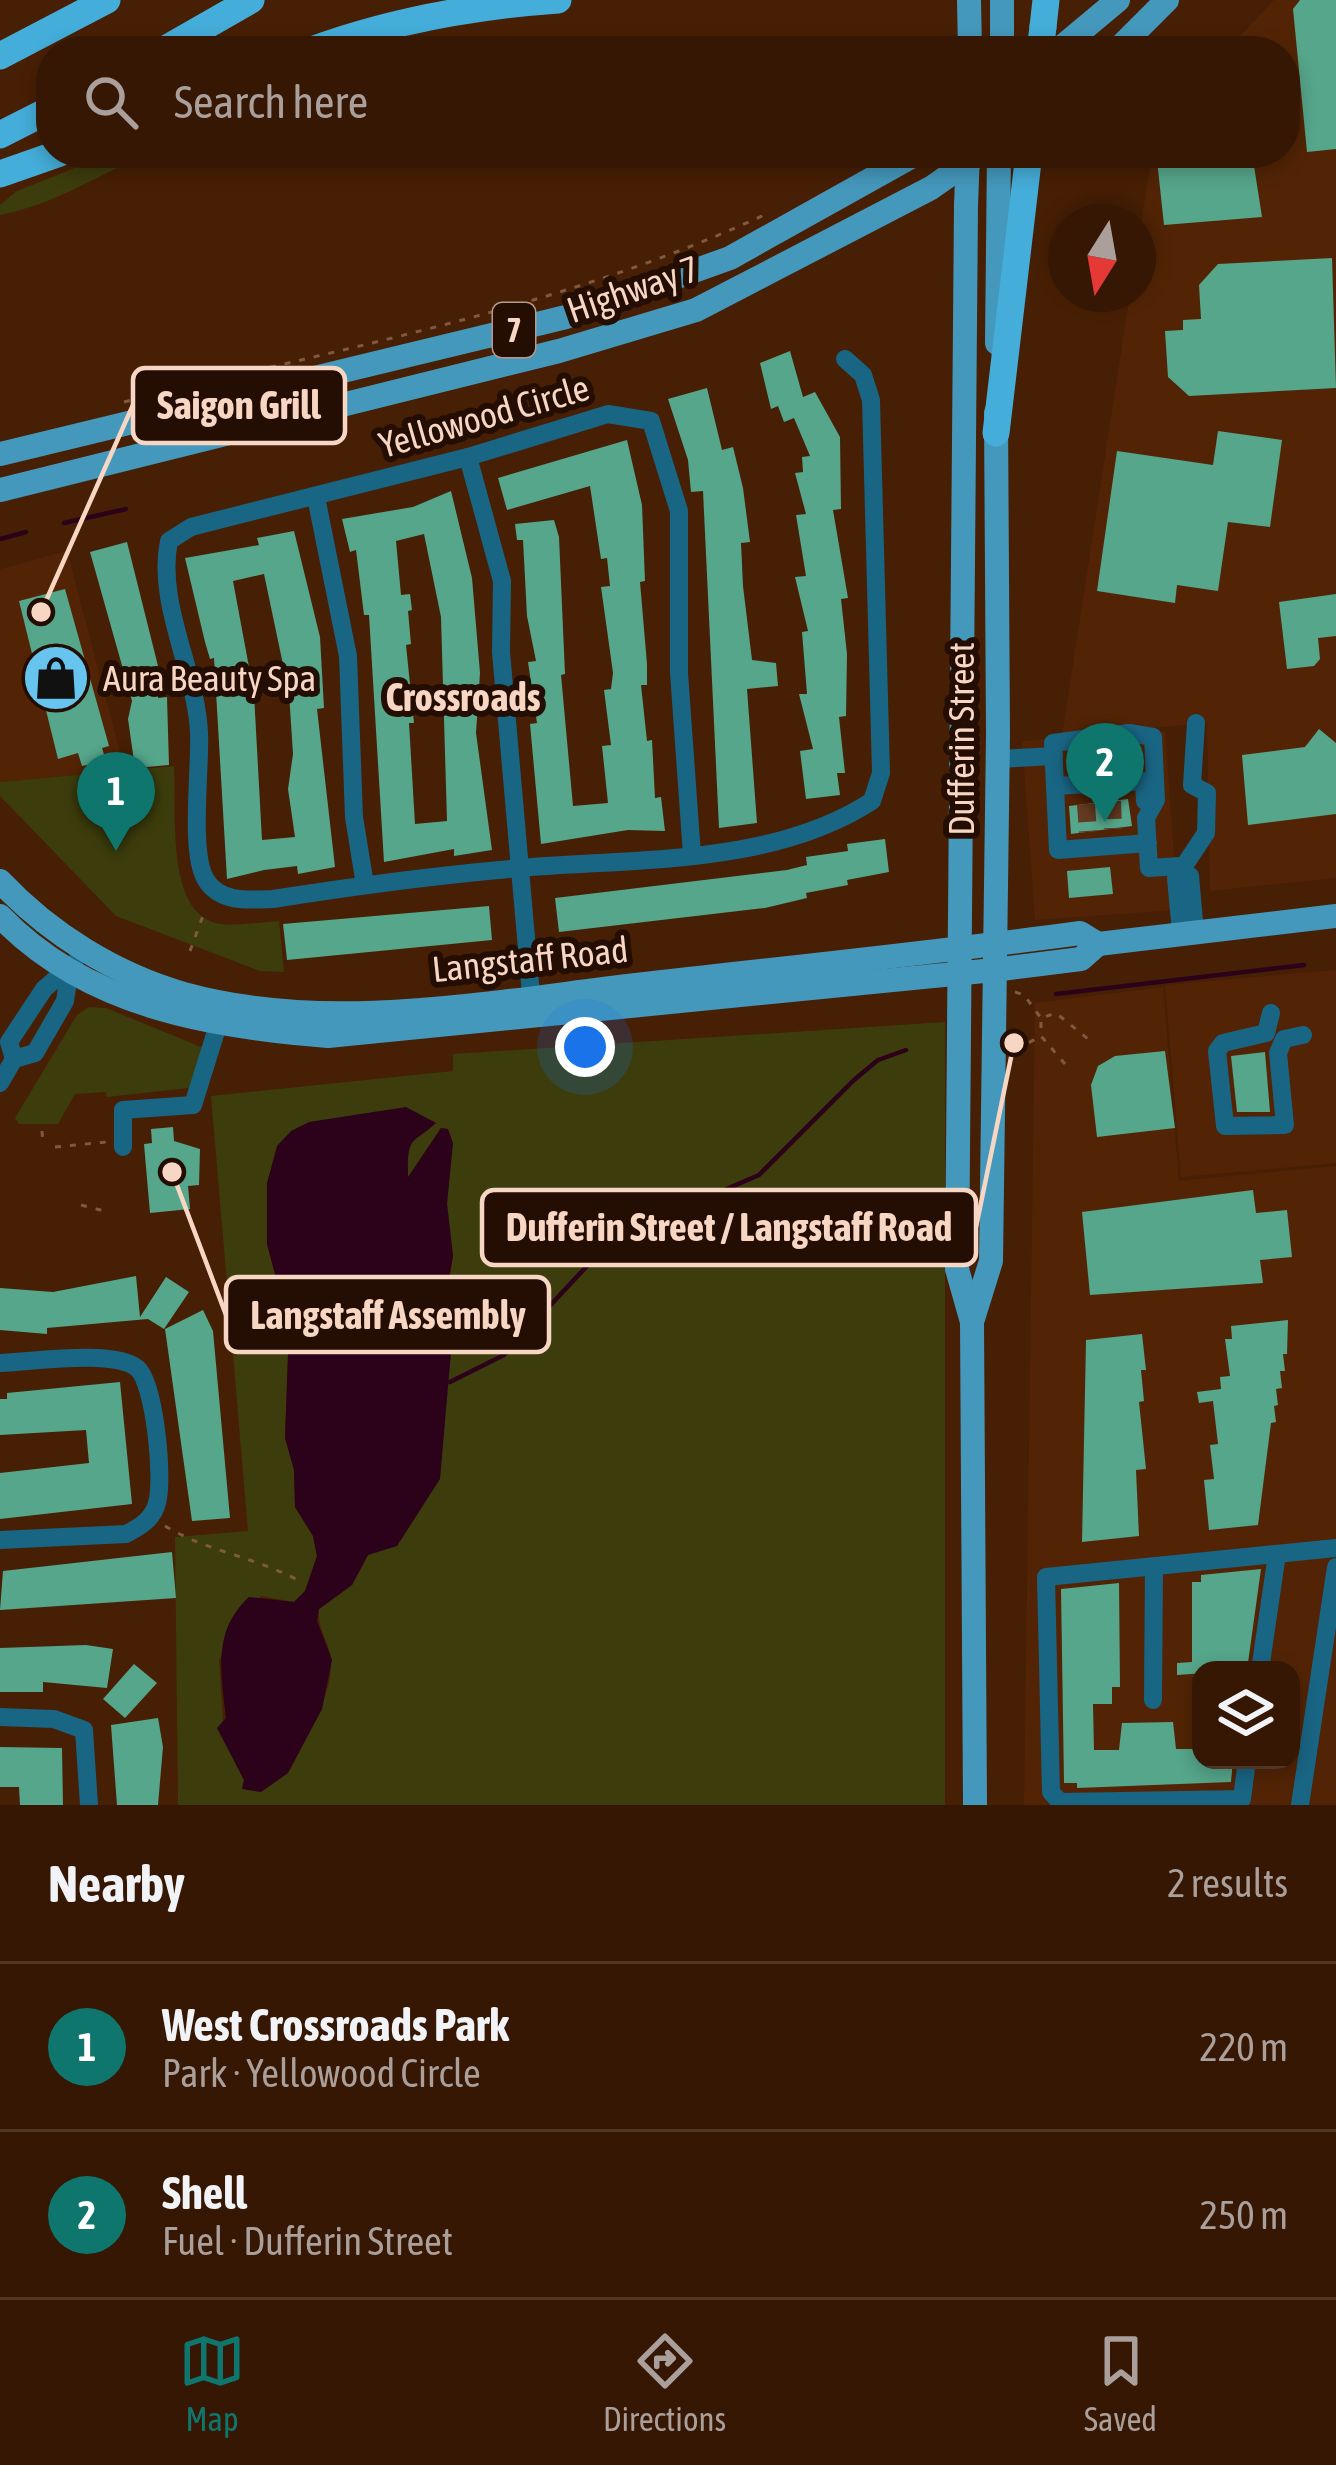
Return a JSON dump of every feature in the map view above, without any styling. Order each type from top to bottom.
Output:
[{"type":"highway","points":[[38,36],[107,0]]},
{"type":"highway","points":[[188,36],[251,0]]},
{"type":"highway","points":[[353,36],[499,4],[558,0]]},
{"type":"highway","points":[[0,56],[36,37]]},
{"type":"highway","points":[[0,135],[36,117]]},
{"type":"highway","points":[[0,174],[36,161]]},
{"type":"highway","points":[[996,433],[1028,168]]},
{"type":"main road","points":[[969,0],[970,36]]},
{"type":"main road","points":[[1002,0],[1002,36]]},
{"type":"main road","points":[[1046,32],[1118,0]]},
{"type":"main road","points":[[1131,36],[1167,0]]},
{"type":"main road","name":"Highway 7","points":[[0,454],[566,317],[730,258],[891,168]]},
{"type":"main road","name":"Highway 7","points":[[0,490],[560,351],[696,310],[931,188],[960,168]]},
{"type":"main road","name":"Dufferin Street","points":[[967,168],[956,1269],[972,1322],[975,1805]]},
{"type":"main road","name":"Dufferin Street","points":[[972,1322],[991,1261],[999,168]]},
{"type":"main road","name":"Langstaff Road","points":[[0,881],[111,992],[218,1025],[328,1036],[532,1007],[994,957],[1080,933],[1098,944],[1336,916]]},
{"type":"main road","name":"Langstaff Road","points":[[0,916],[77,958],[184,994],[270,1010],[340,1013],[532,1007]]},
{"type":"street","name":"Yellowood Circle","points":[[692,855],[680,673],[679,511],[651,421],[608,414],[468,457],[190,526],[169,541],[165,568],[199,728],[201,871],[216,891],[237,900],[519,868],[692,855],[823,826],[872,801],[883,742],[872,400],[863,375],[845,359]]},
{"type":"street","points":[[468,457],[502,581],[501,652],[532,1007]]},
{"type":"street","points":[[316,497],[348,656],[353,817],[365,885]]},
{"type":"street","points":[[1180,868],[1206,833],[1208,793],[1192,785],[1196,723]]},
{"type":"street","points":[[1146,818],[1156,800],[1153,736],[1129,733],[1053,742],[1058,850],[1114,837],[1148,843]]},
{"type":"street","points":[[998,759],[1054,756]]},
{"type":"street","points":[[1055,786],[1086,794],[1112,792],[1144,781],[1150,868],[1180,868],[1190,876],[1188,933]]},
{"type":"street","points":[[0,1084],[14,1059],[35,1053],[65,1001],[77,958]]},
{"type":"street","points":[[1271,1013],[1266,1033],[1223,1043],[1217,1051],[1225,1126],[1231,1130],[1285,1125],[1278,1053],[1284,1040],[1303,1035]]},
{"type":"street","points":[[123,1148],[122,1110],[193,1105],[218,1025]]},
{"type":"street","points":[[0,1363],[100,1357],[136,1367],[148,1382],[153,1412],[158,1501],[149,1517],[126,1534],[0,1540]]},
{"type":"street","points":[[1246,1769],[1242,1799],[1060,1802],[1051,1792],[1046,1577],[1336,1548]]},
{"type":"street","points":[[1261,1661],[1277,1554]]},
{"type":"street","points":[[1153,1700],[1154,1566]]},
{"type":"street","points":[[1300,1805],[1301,1723],[1336,1567]]},
{"type":"street","points":[[0,1718],[54,1719],[84,1730],[89,1805]]},
{"type":"path","points":[[109,406],[632,269],[780,208]]},
{"type":"path","points":[[190,951],[204,913]]},
{"type":"path","points":[[1014,992],[1024,995],[1041,1018],[1041,1036],[1065,1064]]},
{"type":"path","points":[[1041,1018],[1056,1013],[1088,1039]]},
{"type":"path","points":[[1013,1052],[1041,1036]]},
{"type":"path","points":[[42,1131],[43,1144]]},
{"type":"path","points":[[55,1147],[100,1143]]},
{"type":"path","points":[[81,1205],[108,1212]]},
{"type":"path","points":[[149,1517],[190,1541],[265,1561],[301,1582]]},
{"type":"shaded area","points":[[1274,0],[1336,0],[1336,878],[1210,891],[1207,723],[1062,736],[1127,312],[1156,312],[1156,204],[1144,204],[1150,168],[1300,168],[1300,36],[1240,36]]},
{"type":"shaded area","points":[[74,168],[117,168],[58,196],[0,215],[0,205],[17,191]]},
{"type":"shaded area","points":[[67,551],[125,771],[0,782],[0,569]]},
{"type":"shaded area","points":[[1165,731],[1178,910],[1035,920],[1022,741]]},
{"type":"shaded area","points":[[174,766],[177,859],[190,903],[203,917],[222,924],[279,921],[284,972],[260,971],[116,916],[0,796],[0,782]]},
{"type":"shaded area","points":[[1336,970],[1336,1163],[1181,1177],[1165,985]]},
{"type":"shaded area","points":[[1163,987],[1179,1181],[1336,1166],[1336,1805],[1024,1805],[1035,1003]]},
{"type":"shaded area","points":[[89,1007],[106,1008],[206,1049],[189,1088],[107,1097],[106,1092],[75,1094],[58,1124],[19,1124],[15,1118],[77,1015]]},
{"type":"shaded area","points":[[945,1022],[945,1805],[178,1805],[175,1537],[248,1531],[211,1096],[453,1071],[453,1054]],"holes":[[[422,1117],[435,1122],[415,1138],[407,1169],[408,1178],[441,1128],[448,1130],[447,1204],[453,1256],[442,1315],[451,1352],[444,1413],[352,1585],[319,1609],[331,1657],[330,1678],[294,1763],[244,1780],[224,1734],[219,1660],[261,1596],[294,1602],[305,1591],[317,1556],[313,1536],[295,1507],[294,1469],[285,1438],[289,1327],[267,1244],[267,1183]]]},
{"type":"shaded area","points":[[406,1107],[436,1123],[410,1147],[408,1177],[441,1128],[448,1129],[453,1143],[447,1204],[453,1256],[443,1315],[451,1352],[440,1479],[397,1546],[368,1555],[352,1585],[319,1609],[317,1621],[332,1660],[322,1709],[288,1773],[261,1792],[242,1789],[244,1780],[217,1728],[226,1718],[221,1669],[224,1638],[249,1597],[294,1602],[305,1591],[317,1556],[313,1536],[295,1507],[294,1470],[285,1438],[289,1327],[267,1244],[267,1183],[277,1146],[291,1131],[309,1122]]},
{"type":"building","points":[[1300,0],[1336,0],[1336,149],[1307,152],[1300,36],[1296,36],[1293,9]]},
{"type":"building","points":[[1158,168],[1254,168],[1262,217],[1164,225]]},
{"type":"building","points":[[1332,258],[1336,388],[1189,396],[1168,377],[1165,331],[1183,330],[1183,320],[1201,319],[1199,285],[1218,264]]},
{"type":"building","points":[[790,351],[803,397],[815,392],[840,437],[841,509],[833,510],[848,598],[841,599],[847,654],[846,716],[839,717],[845,773],[837,773],[840,795],[806,799],[800,751],[813,749],[799,694],[807,694],[802,632],[808,631],[795,577],[806,576],[796,515],[806,514],[795,473],[803,472],[802,457],[810,456],[794,418],[784,422],[778,406],[771,409],[760,363]]},
{"type":"building","points":[[707,388],[722,450],[733,447],[743,488],[750,542],[741,543],[743,586],[752,660],[776,663],[778,686],[747,689],[757,823],[719,828],[703,491],[691,492],[688,460],[668,399]]},
{"type":"building","points":[[1218,431],[1282,440],[1270,527],[1228,522],[1218,591],[1177,585],[1175,603],[1097,591],[1117,451],[1213,465]]},
{"type":"building","points":[[627,440],[642,505],[645,581],[640,582],[647,685],[641,685],[647,741],[652,740],[655,798],[661,797],[665,831],[628,830],[541,844],[530,724],[537,723],[528,662],[536,661],[527,616],[523,540],[517,540],[515,524],[554,520],[559,537],[565,674],[561,675],[573,806],[608,803],[602,746],[611,745],[604,690],[611,689],[613,673],[601,587],[610,586],[607,558],[601,559],[590,486],[507,510],[498,478]]},
{"type":"building","points":[[451,491],[472,578],[480,673],[476,733],[492,850],[454,856],[454,849],[384,862],[369,615],[364,615],[356,550],[350,552],[342,519],[413,507]],"holes":[[[424,534],[441,617],[447,821],[415,824],[409,723],[414,723],[406,645],[411,644],[408,611],[412,610],[410,594],[401,595],[396,541]]]},
{"type":"building","points":[[294,531],[320,637],[324,708],[317,709],[335,867],[298,874],[297,866],[227,879],[214,658],[210,659],[205,642],[185,558],[259,545],[257,538]],"holes":[[[264,574],[289,693],[293,754],[288,789],[295,837],[262,840],[254,694],[233,581]]]},
{"type":"building","points":[[127,542],[159,670],[158,698],[167,697],[169,765],[135,768],[128,719],[132,701],[90,552]]},
{"type":"building","points":[[65,589],[109,746],[102,748],[106,761],[82,766],[78,753],[58,759],[19,601]]},
{"type":"building","points":[[1336,594],[1336,636],[1318,638],[1320,659],[1314,666],[1287,669],[1279,602]]},
{"type":"building","points":[[1319,729],[1336,743],[1336,814],[1248,825],[1242,755],[1305,747]]},
{"type":"building","points":[[1128,799],[1132,826],[1071,834],[1069,806]]},
{"type":"building","points":[[885,839],[889,872],[806,893],[807,898],[765,908],[559,932],[555,898],[787,870],[807,865],[806,857],[848,851],[847,844]]},
{"type":"building","points":[[1110,867],[1113,894],[1069,898],[1067,871]]},
{"type":"building","points":[[489,906],[492,940],[287,960],[283,924]]},
{"type":"building","points":[[1165,1051],[1175,1128],[1097,1137],[1091,1085],[1098,1066],[1115,1056]]},
{"type":"building","points":[[1265,1052],[1270,1112],[1237,1112],[1231,1056]]},
{"type":"building","points":[[173,1127],[174,1141],[200,1149],[199,1185],[188,1186],[190,1209],[150,1213],[144,1144],[152,1143],[151,1129]]},
{"type":"building","points":[[1253,1190],[1256,1213],[1287,1210],[1292,1257],[1260,1260],[1263,1283],[1090,1295],[1082,1212]]},
{"type":"building","points":[[136,1276],[140,1317],[166,1277],[189,1292],[164,1329],[148,1319],[47,1328],[47,1334],[0,1330],[0,1288],[53,1292]]},
{"type":"building","points":[[203,1310],[213,1331],[230,1518],[192,1521],[165,1329]]},
{"type":"building","points":[[1288,1320],[1285,1371],[1280,1371],[1282,1388],[1276,1389],[1276,1422],[1271,1423],[1258,1525],[1209,1530],[1204,1480],[1214,1479],[1210,1445],[1218,1444],[1213,1401],[1199,1403],[1197,1392],[1221,1389],[1220,1377],[1230,1376],[1225,1339],[1232,1339],[1231,1326]]},
{"type":"building","points":[[1142,1334],[1146,1370],[1141,1370],[1144,1401],[1139,1402],[1146,1469],[1136,1470],[1139,1536],[1082,1542],[1086,1340]]},
{"type":"building","points":[[120,1382],[132,1504],[0,1519],[0,1473],[89,1463],[86,1430],[0,1435],[0,1399],[7,1399],[7,1393]]},
{"type":"building","points":[[172,1552],[176,1598],[0,1610],[3,1571]]},
{"type":"building","points":[[1261,1569],[1248,1661],[1192,1661],[1192,1582],[1201,1582],[1201,1575]]},
{"type":"building","points":[[1119,1583],[1120,1687],[1112,1687],[1112,1704],[1093,1704],[1094,1750],[1119,1750],[1122,1723],[1173,1722],[1176,1749],[1192,1749],[1192,1769],[1232,1769],[1231,1782],[1077,1788],[1077,1783],[1064,1783],[1061,1589]]},
{"type":"building","points":[[86,1645],[113,1649],[107,1688],[43,1682],[43,1692],[0,1692],[0,1648]]},
{"type":"building","points":[[1192,1662],[1192,1674],[1177,1675],[1177,1663]]},
{"type":"building","points":[[134,1664],[157,1683],[125,1718],[103,1699]]},
{"type":"building","points":[[158,1718],[163,1747],[158,1805],[117,1805],[111,1725]]},
{"type":"building","points":[[0,1747],[62,1748],[63,1805],[20,1805],[19,1787],[0,1787]]},
{"type":"waterway","points":[[64,523],[126,509]]},
{"type":"waterway","points":[[0,539],[26,532]]},
{"type":"waterway","points":[[1056,994],[1304,965]]},
{"type":"waterway","points":[[450,1382],[504,1355],[613,1238],[759,1175],[854,1080],[878,1060],[906,1050]]},
{"type":"tunnel","points":[[1112,801],[1113,829]]},
{"type":"tunnel","points":[[1086,804],[1088,832]]},
{"type":"place","name":"Saigon Grill","points":[[41,612]]},
{"type":"place","name":"Aura Beauty Spa","points":[[56,678]]},
{"type":"place","name":"Shell","points":[[1105,822]]},
{"type":"place","name":"West Crossroads Park","points":[[116,851]]},
{"type":"place","name":"Dufferin Street / Langstaff Road","points":[[1014,1043]]},
{"type":"place","name":"Langstaff Assembly","points":[[172,1172]]},
{"type":"district","name":"Crossroads","points":[[463,697]]}]
